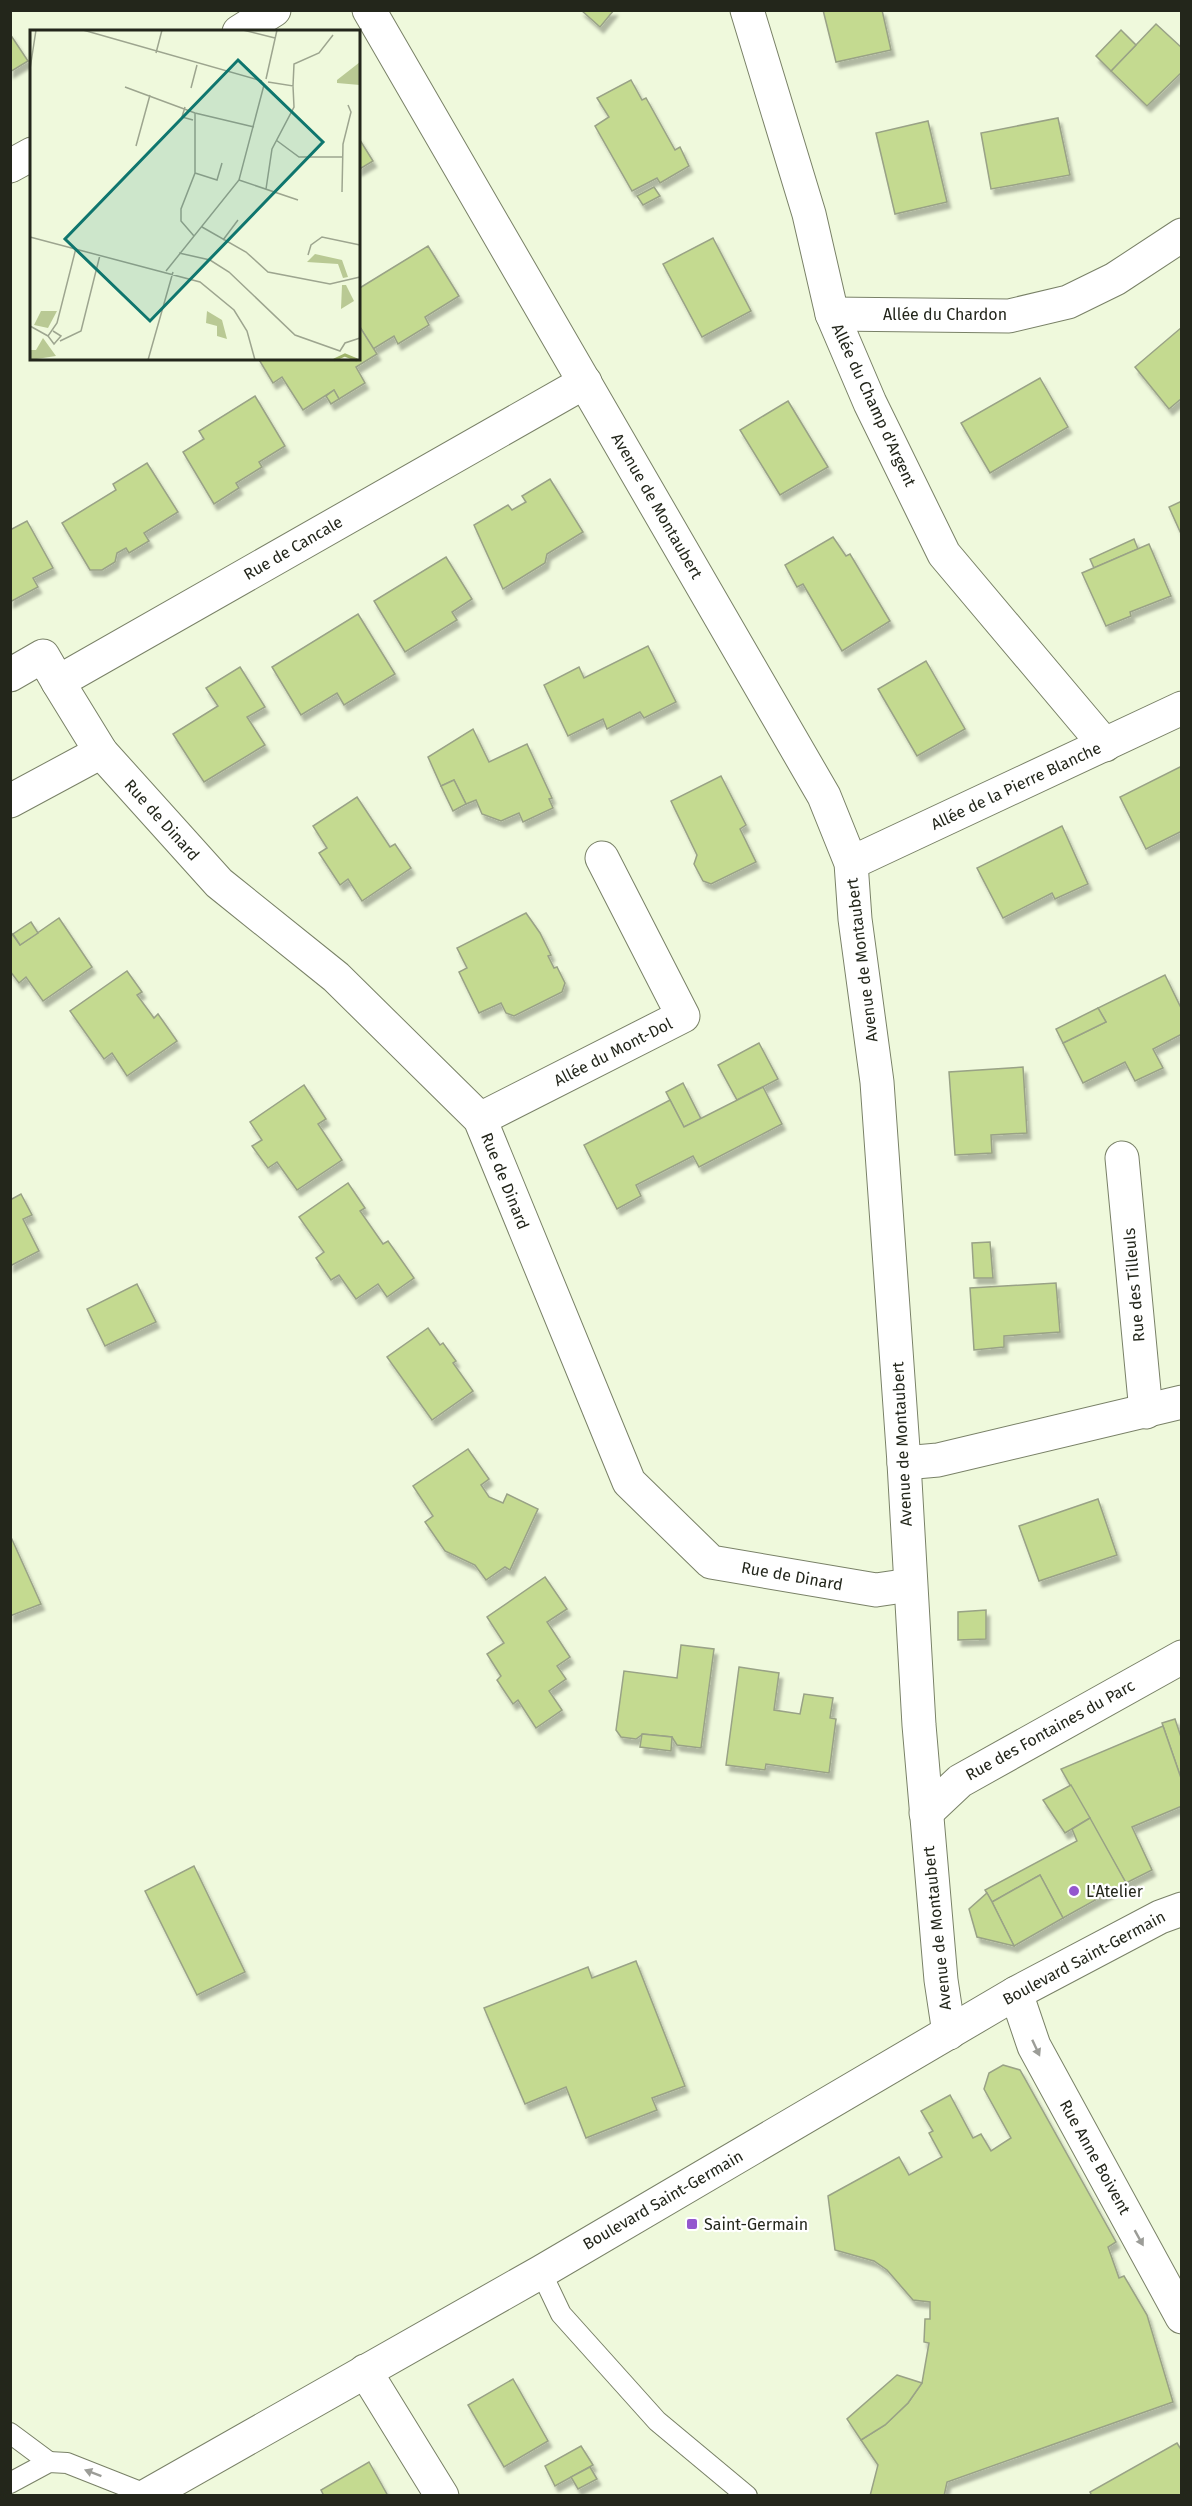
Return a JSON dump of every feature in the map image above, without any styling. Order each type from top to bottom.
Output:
[{"type":"street","points":[[242,30],[274,10]]},
{"type":"street","name":"Avenue de Montaubert","points":[[369,10],[824,796],[851,864],[855,919],[877,1082],[926,1813],[941,1980],[949,2033]]},
{"type":"street","name":"Allée du Champ d'Argent","points":[[747,10],[808,214],[832,314],[870,404],[944,554],[1105,746]]},
{"type":"street","points":[[10,166],[30,155]]},
{"type":"street","name":"Allée du Chardon","points":[[832,314],[1009,316],[1068,302],[1115,279],[1182,235]]},
{"type":"street","name":"Rue de Cancale","points":[[58,682],[585,382]]},
{"type":"street","points":[[10,675],[43,656],[58,682]]},
{"type":"street","name":"Rue de Dinard","points":[[58,682],[100,752],[219,884],[336,976],[480,1119],[629,1482],[711,1562],[876,1590],[910,1585]]},
{"type":"street","name":"Allée de la Pierre Blanche","points":[[851,864],[1182,708]]},
{"type":"street","points":[[10,801],[100,752]]},
{"type":"street","name":"Allée du Mont-Dol","points":[[480,1119],[683,1016],[602,858]]},
{"type":"street","name":"Rue des Tilleuls","points":[[1122,1158],[1146,1412]]},
{"type":"street","points":[[904,1463],[938,1460],[1182,1402]]},
{"type":"street","name":"Rue des Fontaines du Parc","points":[[926,1813],[960,1781],[1182,1657]]},
{"type":"street","name":"Boulevard Saint-Germain","points":[[148,2495],[541,2272],[1016,1993],[1160,1917],[1182,1909]]},
{"type":"street","name":"Rue Anne Boivent","points":[[1016,1993],[1034,2046],[1182,2317]]},
{"type":"street","points":[[365,2371],[442,2496]]},
{"type":"lane","points":[[541,2272],[561,2314],[657,2421],[747,2496]]},
{"type":"lane","points":[[10,2433],[49,2462]]},
{"type":"lane","points":[[10,2483],[49,2462],[67,2463],[148,2495]]},
{"type":"building","points":[[581,10],[614,10],[600,27]]},
{"type":"building","points":[[823,10],[882,10],[891,50],[836,62]]},
{"type":"building","points":[[1156,24],[1182,48],[1182,72],[1147,106],[1111,71]]},
{"type":"building","points":[[1121,30],[1136,45],[1111,71],[1096,56]]},
{"type":"building","points":[[10,34],[28,61],[10,72]]},
{"type":"building","points":[[631,80],[642,100],[646,98],[675,150],[680,147],[689,166],[660,183],[657,178],[632,191],[595,126],[609,117],[597,98]]},
{"type":"building","points":[[1058,118],[1070,175],[991,189],[981,133]]},
{"type":"building","points":[[928,121],[947,202],[895,214],[876,133]]},
{"type":"building","points":[[360,140],[373,161],[360,169]]},
{"type":"building","points":[[654,187],[660,196],[643,205],[637,196]]},
{"type":"building","points":[[713,238],[751,311],[702,337],[663,264]]},
{"type":"building","points":[[428,246],[459,296],[425,317],[429,325],[398,344],[394,336],[373,349],[360,327],[360,288]]},
{"type":"building","points":[[360,327],[377,354],[356,367],[365,383],[339,399],[334,390],[303,410],[282,377],[273,383],[259,360],[360,360]]},
{"type":"building","points":[[1182,327],[1182,398],[1169,409],[1135,367]]},
{"type":"building","points":[[1040,378],[1068,427],[990,473],[961,423]]},
{"type":"building","points":[[334,390],[339,399],[331,404],[326,396]]},
{"type":"building","points":[[255,396],[285,446],[259,462],[262,467],[236,483],[239,488],[214,504],[183,452],[204,439],[199,431]]},
{"type":"building","points":[[788,401],[828,467],[780,495],[740,430]]},
{"type":"building","points":[[147,463],[178,512],[144,533],[149,541],[129,553],[126,548],[117,553],[115,562],[102,570],[90,570],[62,523],[116,490],[113,484]]},
{"type":"building","points":[[550,479],[583,532],[547,554],[545,563],[503,589],[474,525],[508,505],[512,510],[526,502],[522,496]]},
{"type":"building","points":[[1182,501],[1182,536],[1169,507]]},
{"type":"building","points":[[27,521],[53,568],[33,578],[38,587],[10,602],[10,530]]},
{"type":"building","points":[[833,537],[846,556],[850,554],[890,621],[842,651],[803,584],[797,587],[785,565]]},
{"type":"building","points":[[1134,539],[1138,549],[1094,568],[1090,559]]},
{"type":"building","points":[[1149,544],[1171,596],[1130,612],[1131,616],[1106,626],[1082,573]]},
{"type":"building","points":[[446,557],[472,599],[452,612],[457,620],[405,652],[374,601]]},
{"type":"building","points":[[358,614],[395,674],[344,705],[337,693],[301,715],[272,667]]},
{"type":"building","points":[[648,646],[676,702],[644,718],[640,712],[607,729],[603,719],[568,736],[544,685],[579,667],[584,678]]},
{"type":"building","points":[[926,661],[965,729],[917,756],[878,689]]},
{"type":"building","points":[[240,667],[265,707],[247,717],[265,745],[204,782],[173,734],[218,706],[206,688]]},
{"type":"building","points":[[473,729],[489,762],[527,744],[552,798],[549,799],[553,808],[523,822],[519,813],[501,821],[482,814],[476,800],[466,804],[454,780],[441,786],[428,757]]},
{"type":"building","points":[[1182,766],[1182,831],[1146,849],[1120,797]]},
{"type":"building","points":[[721,776],[746,825],[740,829],[756,862],[711,884],[703,881],[694,864],[697,855],[671,801]]},
{"type":"building","points":[[454,780],[466,804],[453,811],[441,786]]},
{"type":"building","points":[[357,797],[390,847],[395,844],[411,868],[362,901],[348,879],[340,885],[319,853],[327,848],[313,826]]},
{"type":"building","points":[[1062,826],[1088,884],[1055,899],[1052,893],[1003,918],[977,868]]},
{"type":"building","points":[[526,913],[540,933],[551,955],[548,956],[554,968],[557,967],[565,983],[562,992],[514,1016],[506,1013],[501,1003],[479,1013],[459,972],[467,968],[457,948]]},
{"type":"building","points":[[59,918],[92,967],[43,1001],[26,977],[19,983],[10,971],[10,931],[20,945]]},
{"type":"building","points":[[31,922],[38,933],[20,945],[13,934]]},
{"type":"building","points":[[127,971],[142,992],[137,995],[154,1018],[158,1014],[177,1041],[127,1076],[112,1053],[104,1059],[70,1011]]},
{"type":"building","points":[[1165,975],[1182,1010],[1182,1034],[1153,1049],[1163,1068],[1135,1081],[1125,1062],[1083,1083],[1063,1043],[1106,1022],[1098,1008]]},
{"type":"building","points":[[1098,1008],[1106,1022],[1063,1043],[1056,1029]]},
{"type":"building","points":[[759,1043],[778,1079],[737,1100],[718,1065]]},
{"type":"building","points":[[1023,1067],[1027,1133],[991,1135],[992,1153],[955,1155],[949,1072]]},
{"type":"building","points":[[683,1083],[701,1119],[684,1127],[666,1092]]},
{"type":"building","points":[[304,1085],[326,1119],[318,1124],[342,1160],[297,1190],[277,1162],[268,1168],[252,1146],[262,1140],[250,1122]]},
{"type":"building","points":[[763,1087],[782,1124],[699,1167],[693,1156],[636,1185],[641,1196],[617,1209],[584,1145],[670,1100],[684,1127]]},
{"type":"building","points":[[348,1183],[365,1208],[360,1211],[383,1244],[388,1241],[414,1278],[387,1297],[378,1284],[356,1299],[339,1275],[331,1280],[316,1258],[324,1252],[299,1217]]},
{"type":"building","points":[[21,1194],[32,1215],[23,1219],[39,1251],[10,1266],[10,1200]]},
{"type":"building","points":[[990,1242],[993,1278],[974,1278],[972,1243]]},
{"type":"building","points":[[1056,1283],[1060,1332],[1004,1336],[1004,1347],[974,1350],[970,1288]]},
{"type":"building","points":[[137,1284],[156,1322],[105,1346],[87,1309]]},
{"type":"building","points":[[428,1328],[440,1345],[443,1343],[456,1361],[453,1363],[473,1391],[432,1420],[387,1357]]},
{"type":"building","points":[[468,1449],[489,1479],[481,1485],[489,1497],[503,1503],[507,1494],[538,1509],[510,1570],[505,1567],[486,1580],[475,1565],[445,1551],[425,1522],[433,1516],[413,1486]]},
{"type":"building","points":[[1098,1499],[1117,1555],[1039,1581],[1019,1526]]},
{"type":"building","points":[[10,1535],[41,1604],[10,1616]]},
{"type":"building","points":[[545,1577],[567,1609],[547,1622],[570,1657],[557,1666],[566,1679],[549,1691],[562,1710],[536,1728],[518,1700],[513,1704],[497,1680],[501,1676],[487,1654],[504,1643],[487,1617]]},
{"type":"building","points":[[986,1610],[986,1639],[958,1640],[958,1612]]},
{"type":"building","points":[[681,1645],[714,1649],[701,1748],[677,1745],[672,1737],[643,1734],[636,1739],[621,1737],[616,1730],[624,1671],[677,1678]]},
{"type":"building","points":[[739,1667],[779,1673],[774,1710],[800,1714],[804,1694],[833,1698],[830,1718],[836,1719],[829,1773],[766,1764],[765,1770],[726,1765]]},
{"type":"building","points":[[1175,1719],[1182,1740],[1182,1781],[1162,1723]]},
{"type":"building","points":[[1163,1726],[1182,1781],[1182,1806],[1132,1827],[1152,1870],[1126,1883],[1061,1769]]},
{"type":"building","points":[[642,1734],[672,1737],[671,1751],[640,1747]]},
{"type":"building","points":[[1071,1785],[1090,1818],[1065,1833],[1043,1800]]},
{"type":"building","points":[[1090,1818],[1126,1883],[1063,1918],[1040,1875],[992,1902],[985,1890],[1077,1841],[1072,1829]]},
{"type":"building","points":[[194,1866],[245,1972],[197,1995],[145,1891]]},
{"type":"building","points":[[1040,1875],[1063,1918],[1014,1946],[992,1902]]},
{"type":"building","points":[[987,1893],[1014,1946],[977,1937],[969,1909]]},
{"type":"building","points":[[636,1961],[685,2086],[652,2098],[657,2110],[586,2138],[566,2087],[525,2104],[484,2008],[588,1967],[592,1978]]},
{"type":"building","points":[[1003,2065],[1020,2070],[1116,2242],[1108,2247],[1119,2278],[1124,2276],[1147,2315],[1173,2402],[947,2482],[944,2496],[870,2496],[878,2465],[861,2440],[885,2425],[908,2403],[922,2383],[929,2343],[924,2342],[925,2319],[930,2319],[930,2302],[913,2300],[887,2270],[874,2261],[835,2250],[828,2196],[899,2157],[909,2175],[942,2157],[929,2133],[933,2131],[921,2111],[950,2095],[973,2138],[981,2134],[991,2151],[1011,2138],[984,2089],[989,2073]]},
{"type":"building","points":[[897,2375],[922,2383],[908,2403],[885,2425],[861,2440],[847,2419]]},
{"type":"building","points":[[513,2379],[548,2441],[504,2467],[468,2405]]},
{"type":"building","points":[[1177,2443],[1182,2451],[1182,2496],[1092,2496],[1090,2492]]},
{"type":"building","points":[[581,2446],[593,2465],[555,2486],[545,2466]]},
{"type":"building","points":[[369,2462],[388,2496],[324,2496],[321,2490]]},
{"type":"building","points":[[590,2467],[597,2479],[578,2489],[571,2477]]},
{"type":"place","name":"L'Atelier","points":[[1074,1891]]},
{"type":"place","name":"Saint-Germain","points":[[692,2224]]}]
